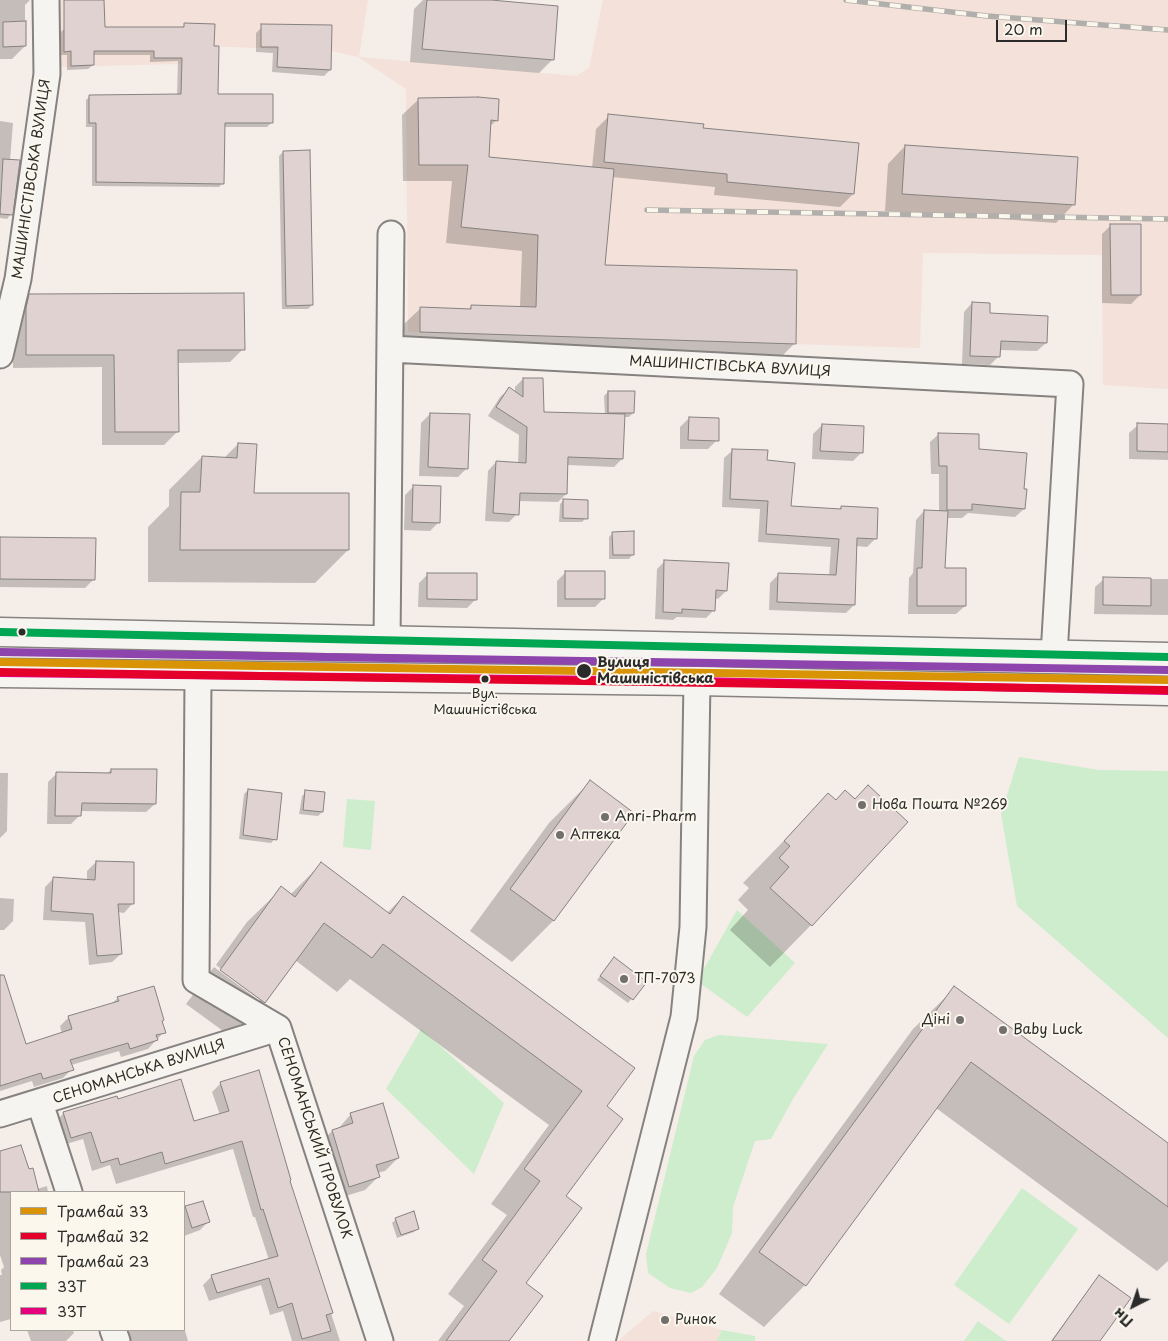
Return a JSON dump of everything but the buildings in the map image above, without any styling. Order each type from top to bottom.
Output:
[{"type":"street","name":"МАШИНІСТІВСЬКА ВУЛИЦЯ","points":[[0,356],[18,279],[47,74],[46,0]]},
{"type":"street","points":[[387,642],[391,234]]},
{"type":"street","name":"МАШИНІСТІВСЬКА ВУЛИЦЯ","points":[[390,349],[1070,384],[1054,655]]},
{"type":"street","points":[[0,632],[387,642],[1168,657]]},
{"type":"street","points":[[0,673],[198,677],[696,681],[1168,691]]},
{"type":"street","name":"СЕНОМАНСЬКИЙ ПРОВУЛОК","points":[[198,677],[196,980],[278,1028],[380,1341]]},
{"type":"street","points":[[602,1341],[684,1017],[693,927],[696,681]]},
{"type":"street","name":"СЕНОМАНСЬКА ВУЛИЦЯ","points":[[0,1114],[278,1028]]},
{"type":"street","points":[[40,1103],[69,1191]]},
{"type":"shaded area","points":[[55,0],[368,0],[359,57],[576,76],[589,68],[603,0],[1168,0],[1168,389],[1103,385],[1102,255],[923,253],[920,348],[408,332],[406,89],[358,57],[332,51],[182,45],[181,64],[56,67]]},
{"type":"shaded area","name":"Ринок","points":[[653,1311],[722,1330],[716,1341],[618,1341]]},
{"type":"green space","points":[[1019,757],[1099,770],[1168,771],[1168,1038],[1017,906],[1001,814]]},
{"type":"green space","points":[[347,799],[375,801],[371,850],[343,847]]},
{"type":"green space","points":[[737,910],[795,963],[747,1017],[697,981]]},
{"type":"green space","points":[[421,1029],[504,1103],[474,1174],[386,1089]]},
{"type":"green space","points":[[719,1035],[828,1044],[793,1099],[771,1139],[755,1141],[733,1207],[732,1233],[717,1268],[702,1287],[691,1293],[670,1288],[648,1273],[646,1254],[694,1056],[705,1040]]},
{"type":"green space","points":[[1022,1188],[1078,1229],[1009,1324],[954,1285]]},
{"type":"green space","points":[[978,1321],[1006,1341],[964,1341]]},
{"type":"green space","points":[[722,1330],[755,1336],[755,1341],[716,1341]]},
{"type":"railway","points":[[846,0],[987,16],[1168,30]]},
{"type":"railway","points":[[647,210],[1168,219]]},
{"type":"tram line","name":"23","points":[[0,652],[1168,670]]},
{"type":"tram line","name":"33","points":[[0,662],[1168,680]]},
{"type":"tram line","name":"32","points":[[0,672],[1168,690]]},
{"type":"transit line","name":"33T","points":[[0,632],[1168,657]]},
{"type":"transit line","name":"33Т","points":[[0,673],[697,681],[1168,691]]},
{"type":"place","name":"Вулиця Машиністівська","points":[[584,671]]},
{"type":"place","name":"Вул. Машиністівська","points":[[485,679]]},
{"type":"place","name":"Нова Пошта №269","points":[[862,805]]},
{"type":"place","name":"Anri-Pharm","points":[[605,817]]},
{"type":"place","name":"Аптека","points":[[560,835]]},
{"type":"place","name":"ТП-7073","points":[[624,979]]},
{"type":"place","name":"Діні","points":[[960,1020]]},
{"type":"place","name":"Baby Luck","points":[[1003,1030]]},
{"type":"place","name":"Ринок","points":[[665,1320]]}]
